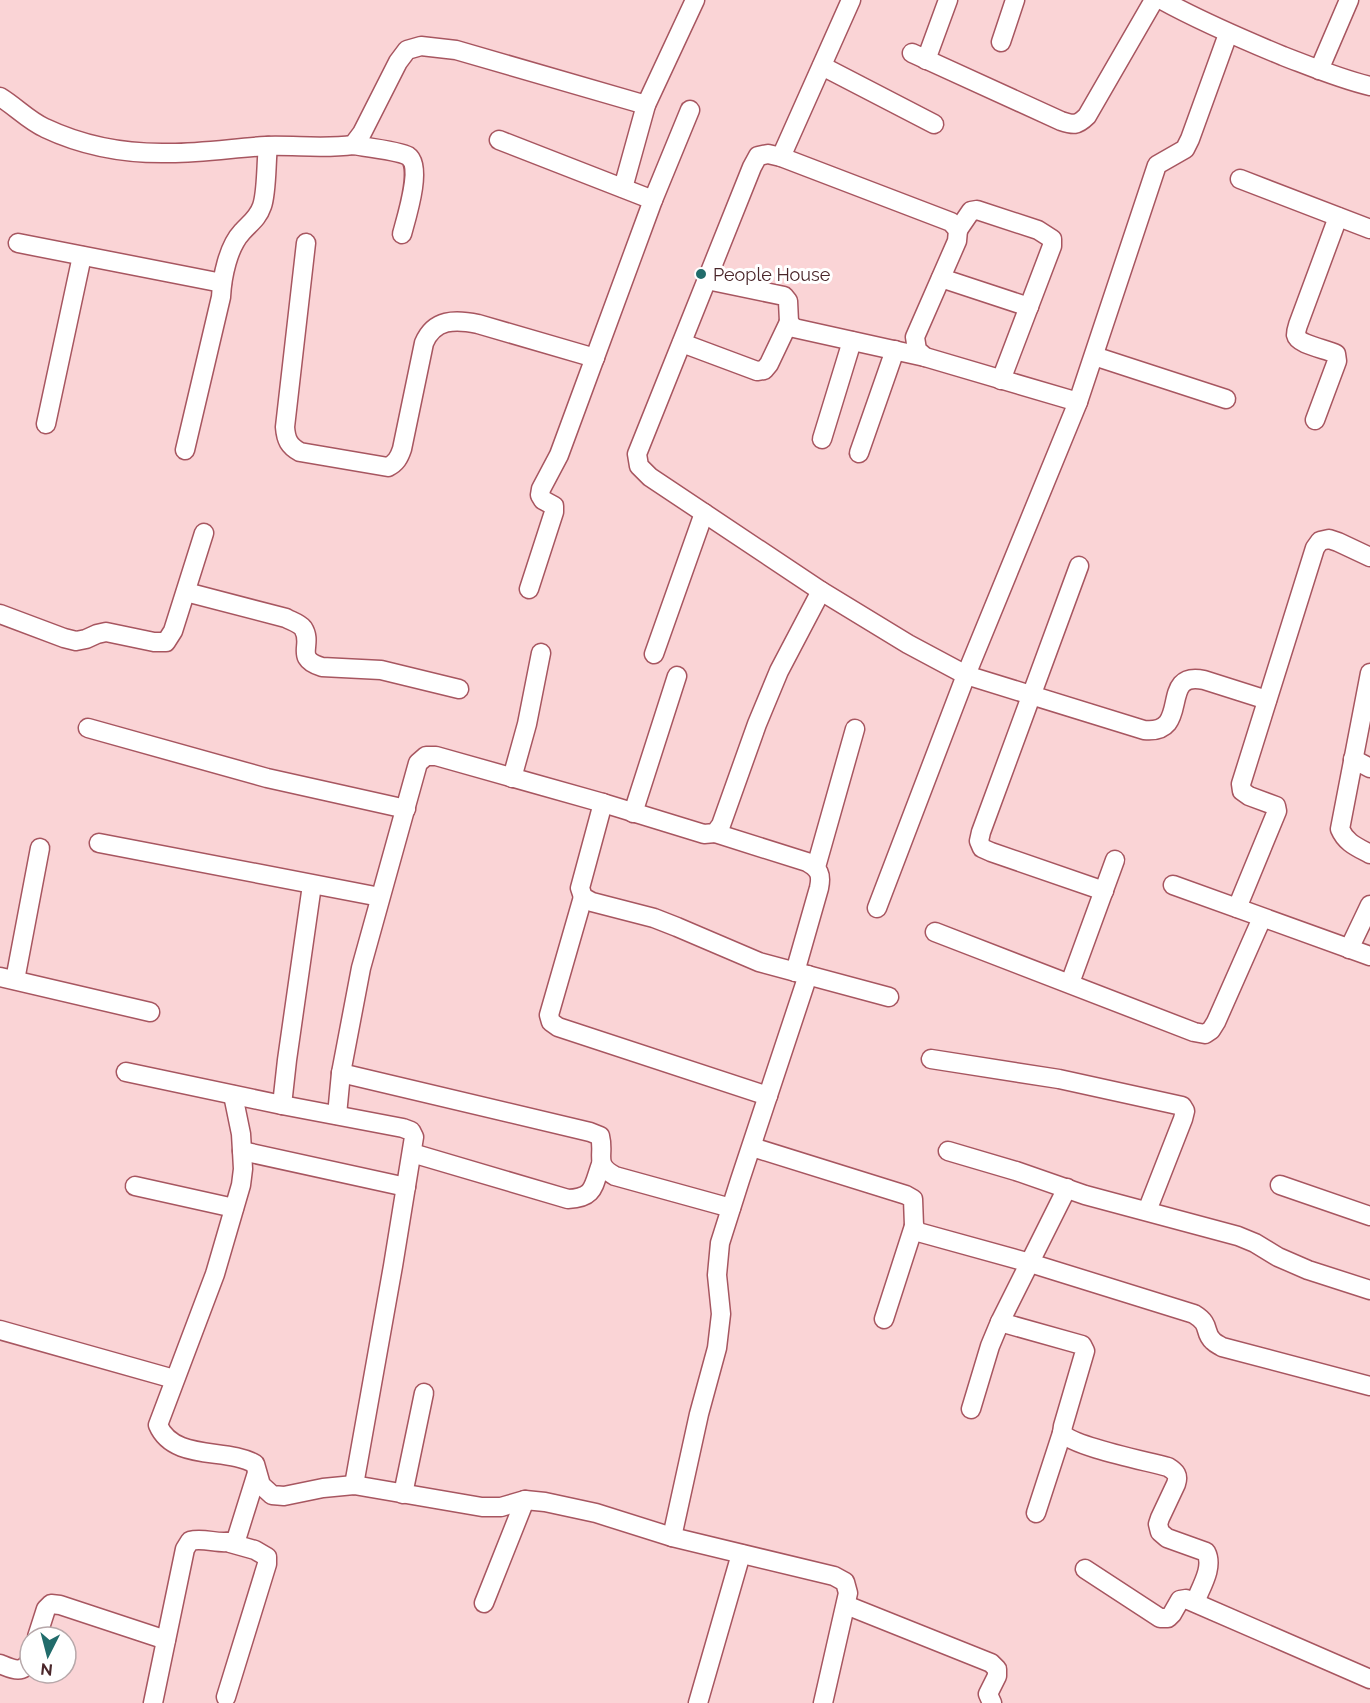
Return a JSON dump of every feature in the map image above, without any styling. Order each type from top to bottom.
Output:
[{"type":"street","points":[[623,188],[646,105],[695,0]]},
{"type":"street","points":[[781,157],[851,0]]},
{"type":"street","points":[[948,0],[919,56],[1071,124],[1080,123],[1087,116],[1154,0]]},
{"type":"street","points":[[1001,42],[1015,0]]},
{"type":"street","points":[[1162,0],[1228,34],[1319,70],[1370,86]]},
{"type":"street","points":[[1319,70],[1349,0]]},
{"type":"street","points":[[877,908],[966,675],[1078,402],[1157,165],[1185,148],[1190,139],[1228,34]]},
{"type":"street","points":[[352,145],[363,133],[398,62],[407,50],[421,46],[456,50],[646,105]]},
{"type":"street","points":[[822,66],[934,124]]},
{"type":"street","points":[[0,97],[42,127],[73,140],[106,148],[170,153],[267,146],[336,147],[352,145],[408,156],[413,162],[415,178],[402,234]]},
{"type":"street","points":[[530,589],[554,512],[554,506],[543,500],[540,495],[541,489],[559,454],[653,200],[690,110]]},
{"type":"street","points":[[498,140],[653,200]]},
{"type":"street","points":[[185,450],[233,243],[254,221],[262,206],[267,146]]},
{"type":"street","points":[[958,230],[951,222],[781,157],[768,154],[758,156],[638,454],[639,466],[650,477],[820,591],[908,644],[966,675],[1144,730],[1156,731],[1165,727],[1171,718],[1179,687],[1186,680],[1194,678],[1204,680],[1267,700]]},
{"type":"street","points":[[1240,179],[1370,229]]},
{"type":"street","points":[[925,357],[917,350],[915,337],[957,241],[958,230],[971,211],[977,210],[1038,230],[1052,239],[1052,246],[1001,380]]},
{"type":"street","points":[[1315,420],[1337,361],[1335,354],[1308,345],[1300,341],[1296,335],[1338,217]]},
{"type":"street","points":[[18,243],[222,283]]},
{"type":"street","points":[[306,243],[285,427],[286,439],[291,447],[300,452],[388,467],[394,464],[402,449],[424,343],[429,332],[439,325],[465,321],[595,358]]},
{"type":"street","points":[[46,424],[81,256]]},
{"type":"street","points":[[941,278],[1029,307]]},
{"type":"street","points":[[682,343],[757,371],[764,370],[789,322],[789,301],[784,296],[707,280]]},
{"type":"street","points":[[789,322],[794,328],[925,357],[1078,402]]},
{"type":"street","points":[[822,439],[852,341]]},
{"type":"street","points":[[860,453],[895,350]]},
{"type":"street","points":[[1094,356],[1226,399]]},
{"type":"street","points":[[654,654],[704,513]]},
{"type":"street","points":[[0,614],[76,641],[106,632],[154,642],[166,642],[173,632],[204,533]]},
{"type":"street","points":[[1237,908],[1277,811],[1276,807],[1242,791],[1241,784],[1315,548],[1320,541],[1329,540],[1370,556]]},
{"type":"street","points":[[1079,566],[1030,695],[979,841],[982,848],[991,852],[1104,891]]},
{"type":"street","points":[[715,833],[721,825],[757,724],[779,671],[820,591]]},
{"type":"street","points":[[186,592],[286,618],[296,623],[303,628],[305,656],[313,665],[381,670],[459,689]]},
{"type":"street","points":[[512,778],[527,724],[541,653]]},
{"type":"street","points":[[633,813],[677,676]]},
{"type":"street","points":[[1369,679],[1340,829],[1344,838],[1351,845],[1370,854]]},
{"type":"street","points":[[88,728],[267,778],[406,809]]},
{"type":"street","points":[[816,867],[855,729]]},
{"type":"street","points":[[337,1115],[341,1073],[361,968],[418,763],[426,756],[436,756],[704,834],[715,833],[807,862],[816,867],[821,878],[802,973],[768,1096],[720,1243],[717,1261],[717,1290],[721,1314],[717,1348],[699,1414],[672,1537]]},
{"type":"street","points":[[1353,759],[1370,768]]},
{"type":"street","points":[[603,803],[580,888],[583,897],[549,1015],[551,1022],[558,1027],[768,1096]]},
{"type":"street","points":[[99,843],[380,897]]},
{"type":"street","points":[[40,848],[8,979],[150,1012]]},
{"type":"street","points":[[1070,983],[1115,860]]},
{"type":"street","points":[[282,1105],[312,885]]},
{"type":"street","points":[[1173,885],[1370,956]]},
{"type":"street","points":[[583,897],[592,902],[662,921],[759,962],[889,997]]},
{"type":"street","points":[[1349,949],[1370,905]]},
{"type":"street","points":[[935,932],[1194,1032],[1205,1034],[1216,1022],[1262,918]]},
{"type":"street","points":[[931,1059],[1059,1079],[1182,1106],[1185,1111],[1183,1119],[1147,1211]]},
{"type":"street","points":[[126,1072],[411,1131],[414,1137],[412,1154],[354,1485]]},
{"type":"street","points":[[341,1073],[590,1132],[600,1136],[602,1144],[601,1164],[590,1193],[581,1199],[568,1199],[412,1154]]},
{"type":"street","points":[[233,1095],[241,1134],[243,1169],[241,1185],[215,1274],[158,1425],[162,1434],[171,1442],[188,1448],[246,1459],[255,1464],[261,1485],[272,1495],[284,1496],[323,1488],[354,1485],[482,1507],[501,1507],[525,1500],[545,1502],[596,1513],[672,1537],[834,1576],[845,1582],[848,1593],[823,1703]]},
{"type":"street","points":[[752,1147],[906,1195],[912,1199],[914,1226],[884,1319]]},
{"type":"street","points":[[242,1151],[406,1187]]},
{"type":"street","points":[[948,1151],[1067,1188],[1238,1236],[1308,1270],[1370,1290]]},
{"type":"street","points":[[601,1164],[605,1170],[615,1176],[731,1208]]},
{"type":"street","points":[[1280,1185],[1370,1216]]},
{"type":"street","points":[[135,1186],[234,1208]]},
{"type":"street","points":[[971,1409],[1000,1322],[1067,1188]]},
{"type":"street","points":[[914,1226],[918,1232],[927,1236],[1030,1263],[1194,1314],[1207,1326],[1213,1341],[1222,1347],[1370,1386]]},
{"type":"street","points":[[1000,1322],[1082,1345],[1085,1352],[1062,1434],[1036,1513]]},
{"type":"street","points":[[0,1330],[174,1379]]},
{"type":"street","points":[[403,1494],[424,1393]]},
{"type":"street","points":[[1062,1434],[1066,1439],[1084,1445],[1168,1467],[1175,1471],[1178,1477],[1176,1484],[1158,1524],[1160,1532],[1167,1538],[1206,1552],[1209,1558],[1209,1566],[1195,1602]]},
{"type":"street","points":[[230,1542],[236,1540],[257,1473]]},
{"type":"street","points":[[484,1603],[525,1500]]},
{"type":"street","points":[[153,1703],[185,1549],[190,1541],[197,1539],[230,1542],[267,1557],[267,1564],[226,1697]]},
{"type":"street","points":[[699,1703],[741,1554]]},
{"type":"street","points":[[1085,1569],[1160,1618],[1168,1618],[1180,1600],[1186,1599],[1370,1679]]},
{"type":"street","points":[[41,1625],[46,1609],[51,1604],[60,1605],[166,1640]]},
{"type":"street","points":[[846,1605],[991,1663],[997,1670],[997,1676],[988,1694],[992,1703]]},
{"type":"street","points":[[0,1664],[18,1670]]},
{"type":"place","name":"People House","points":[[701,274]]}]
